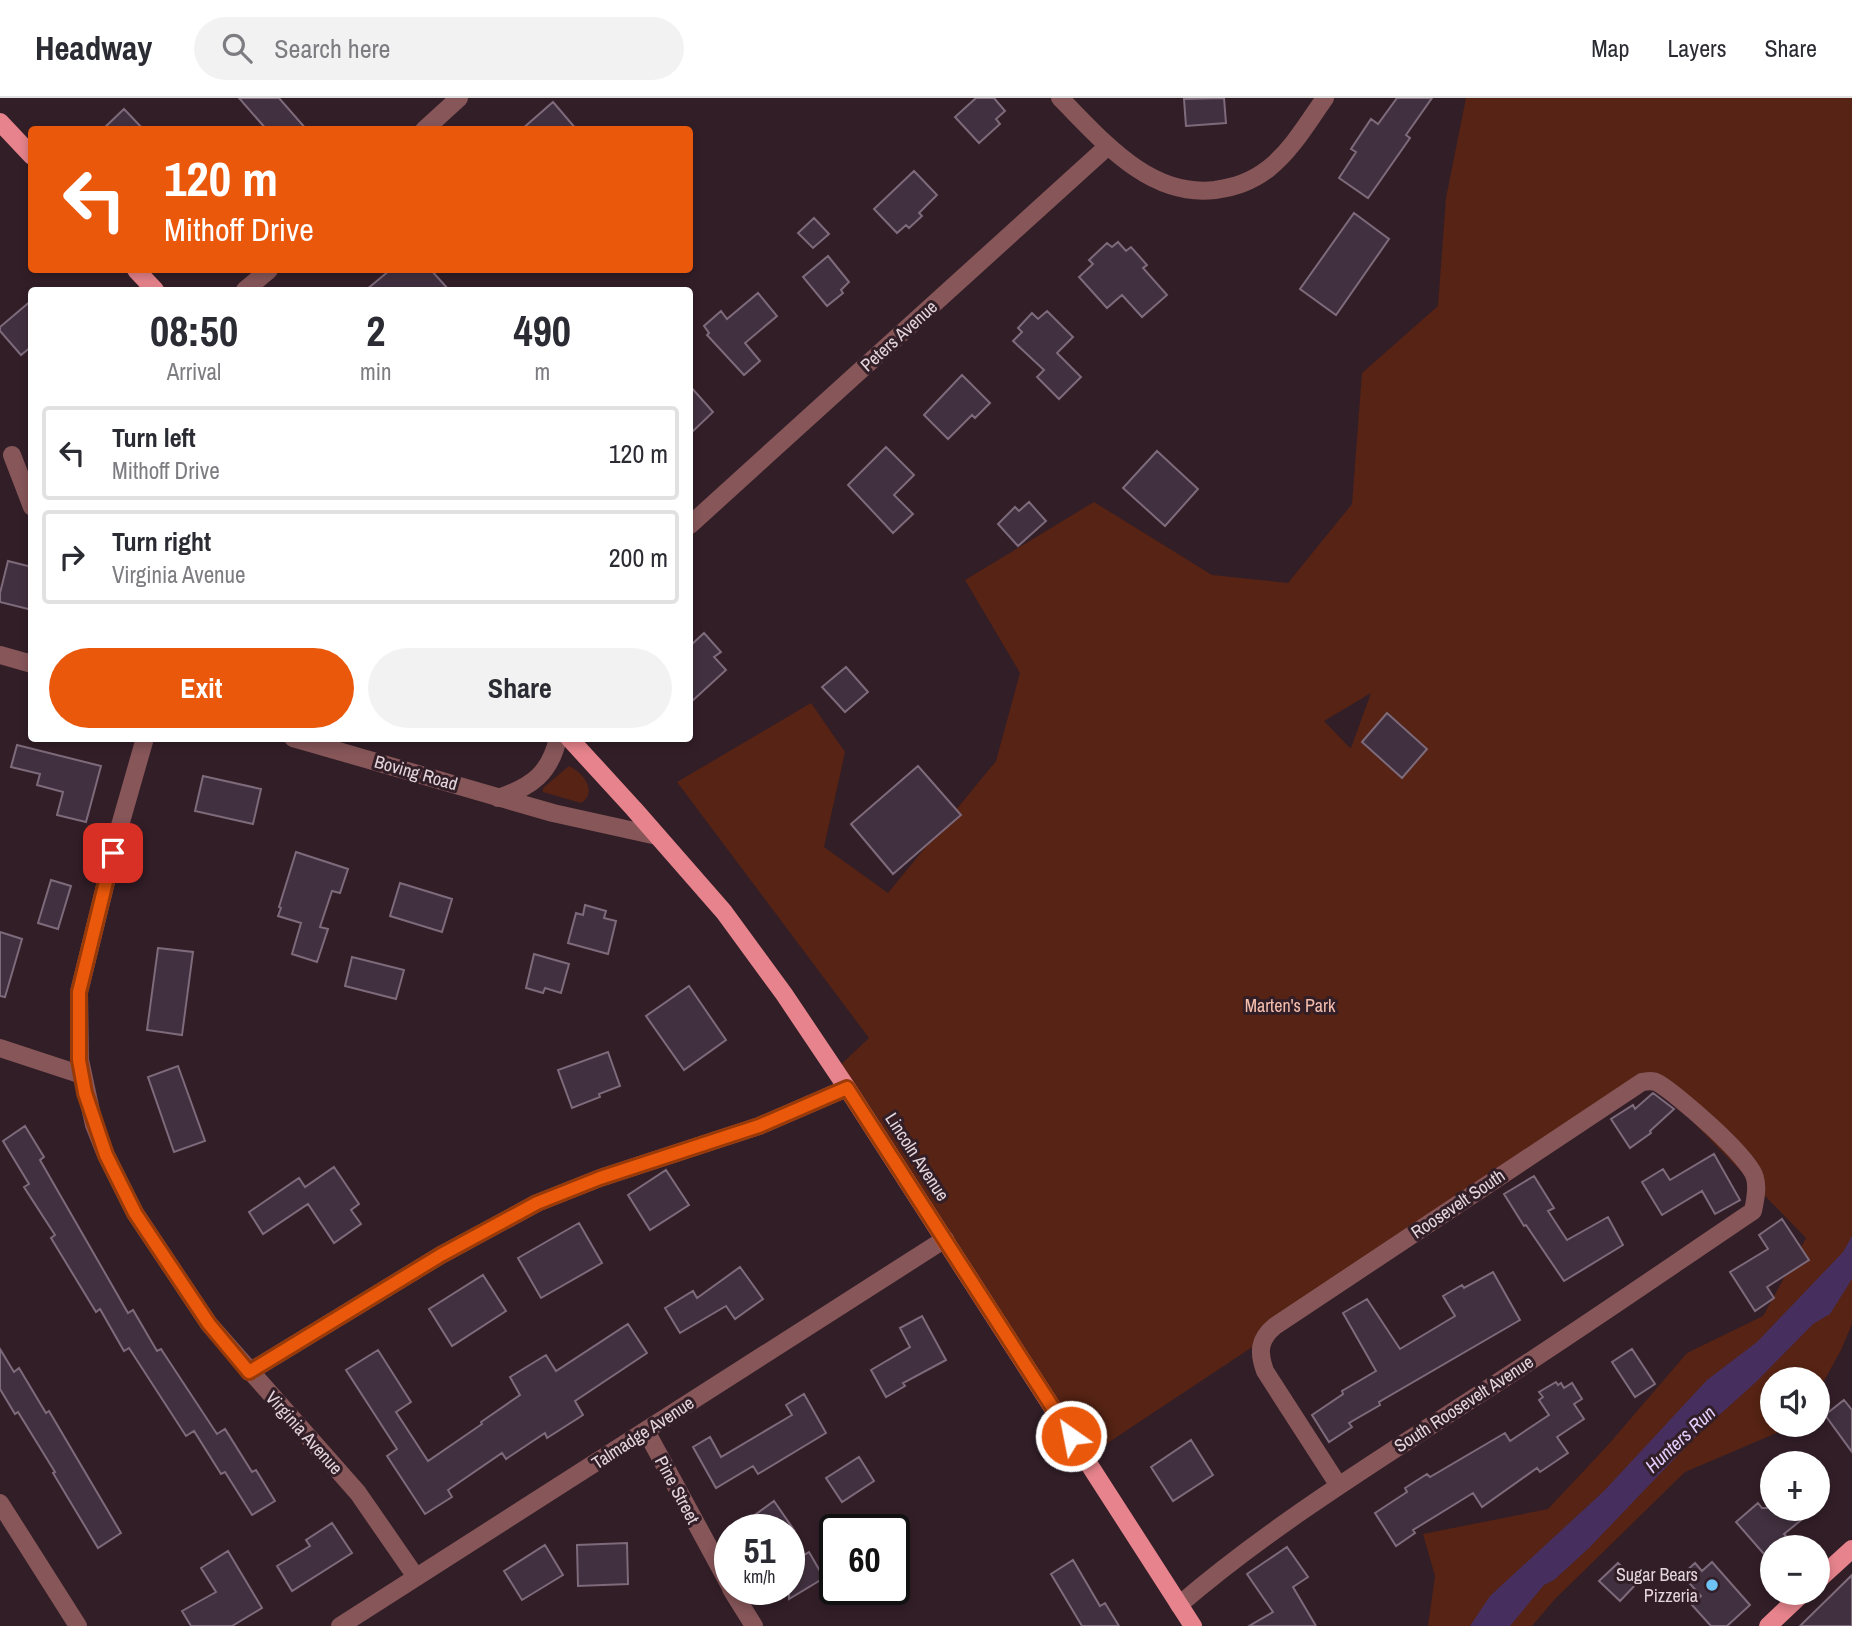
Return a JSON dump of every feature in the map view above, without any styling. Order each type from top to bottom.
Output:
[{"type":"main road","points":[[0,122],[28,152]]},
{"type":"main road","points":[[139,273],[152,287]]},
{"type":"main road","name":"Lincoln Avenue","points":[[573,742],[731,923],[784,994],[1193,1626]]},
{"type":"main road","points":[[1830,1569],[1852,1549]]},
{"type":"main road","points":[[1768,1626],[1790,1605]]},
{"type":"street","points":[[428,126],[459,98]]},
{"type":"street","points":[[1060,98],[1108,146],[1152,178],[1178,188],[1205,191],[1237,187],[1257,176],[1286,151],[1325,98]]},
{"type":"street","name":"Peters Avenue","points":[[693,522],[1108,146]]},
{"type":"street","points":[[249,287],[265,273]]},
{"type":"street","points":[[12,455],[28,497]]},
{"type":"street","points":[[0,654],[28,663]]},
{"type":"street","name":"Virginia Avenue","points":[[144,742],[116,841],[79,992],[78,1026],[82,1074],[94,1125],[135,1213],[209,1324],[358,1493],[416,1577]]},
{"type":"street","name":"Boving Road","points":[[307,742],[553,813],[657,836]]},
{"type":"street","points":[[498,798],[522,789],[538,777],[551,759],[557,742]]},
{"type":"street","points":[[0,1048],[82,1074]]},
{"type":"street","name":"Roosevelt South","points":[[1339,1486],[1265,1371],[1260,1358],[1260,1344],[1267,1333],[1630,1088],[1642,1082],[1656,1082],[1728,1142],[1750,1166],[1756,1179],[1753,1211]]},
{"type":"street","points":[[249,1372],[441,1255],[537,1203],[600,1178],[759,1126],[847,1088]]},
{"type":"street","name":"South Roosevelt Avenue","points":[[1179,1605],[1229,1563],[1339,1486],[1753,1211]]},
{"type":"street","name":"Talmadge Avenue","points":[[340,1626],[945,1239]]},
{"type":"street","name":"Pine Street","points":[[646,1431],[714,1557]]},
{"type":"street","points":[[0,1503],[78,1626]]},
{"type":"street","name":"Pine Street","points":[[741,1605],[754,1626]]},
{"type":"green space","name":"Marten's Park","points":[[1466,98],[1852,98],[1852,1324],[1830,1370],[1830,1367],[1760,1367],[1760,1437],[1767,1437],[1685,1472],[1555,1599],[1532,1626],[1428,1626],[1435,1576],[1423,1534],[1548,1509],[1608,1445],[1687,1353],[1763,1316],[1806,1238],[1653,1081],[1085,1458],[835,1070],[869,1038],[677,782],[811,703],[845,752],[824,847],[888,893],[996,761],[1020,673],[965,580],[1094,502],[1212,575],[1288,583],[1352,504],[1362,373],[1438,306],[1446,198]],"holes":[[[1371,693],[1351,748],[1324,721]]]},
{"type":"green space","points":[[569,766],[580,773],[589,788],[586,799],[581,803],[543,792],[543,788]]},
{"type":"water","name":"Hunters Run","points":[[1852,1236],[1852,1279],[1830,1314],[1813,1324],[1771,1367],[1760,1367],[1760,1378],[1698,1434],[1589,1548],[1554,1580],[1544,1585],[1510,1626],[1470,1626],[1490,1596],[1604,1491],[1707,1380],[1757,1342],[1843,1252]]},
{"type":"building","points":[[239,98],[279,98],[304,126],[264,126]]},
{"type":"building","points":[[976,98],[994,98],[1005,111],[996,119],[1000,124],[979,143],[955,117]]},
{"type":"building","points":[[1224,98],[1226,123],[1186,126],[1184,99]]},
{"type":"building","points":[[1397,98],[1432,98],[1406,135],[1410,138],[1368,198],[1339,178],[1356,152],[1351,149],[1371,119],[1378,124]]},
{"type":"building","points":[[553,102],[574,126],[526,126]]},
{"type":"building","points":[[124,109],[140,126],[106,126]]},
{"type":"building","points":[[914,171],[937,195],[919,213],[922,216],[909,228],[906,225],[897,233],[874,209]]},
{"type":"building","points":[[1354,213],[1389,239],[1336,315],[1300,289]]},
{"type":"building","points":[[814,218],[829,234],[813,248],[798,233]]},
{"type":"building","points":[[1118,242],[1126,251],[1131,247],[1147,265],[1143,268],[1167,295],[1142,317],[1122,295],[1107,308],[1079,277],[1093,264],[1089,260],[1107,243],[1112,247]]},
{"type":"building","points":[[828,256],[849,282],[841,290],[843,293],[827,306],[803,277]]},
{"type":"building","points":[[386,273],[434,273],[446,287],[370,287]]},
{"type":"building","points":[[758,293],[777,316],[745,343],[760,361],[744,375],[707,335],[709,333],[704,326],[721,311],[727,319]]},
{"type":"building","points":[[28,303],[28,349],[21,355],[0,331],[0,327]]},
{"type":"building","points":[[1047,311],[1073,337],[1057,353],[1081,377],[1059,399],[1037,377],[1044,370],[1013,341],[1022,332],[1018,328],[1032,313],[1038,319]]},
{"type":"building","points":[[962,375],[990,403],[975,418],[972,415],[948,439],[924,415]]},
{"type":"building","points":[[693,389],[713,412],[693,431]]},
{"type":"building","points":[[886,447],[914,475],[894,495],[913,514],[893,533],[848,485]]},
{"type":"building","points":[[1157,451],[1198,489],[1165,526],[1123,488]]},
{"type":"building","points":[[1029,502],[1046,521],[1018,546],[998,524],[1015,507],[1019,511]]},
{"type":"building","points":[[8,561],[28,566],[28,609],[0,602]]},
{"type":"building","points":[[704,633],[721,652],[714,657],[726,670],[693,700],[693,643]]},
{"type":"building","points":[[846,667],[868,692],[845,712],[822,687]]},
{"type":"building","points":[[1387,713],[1427,749],[1402,778],[1362,742]]},
{"type":"building","points":[[17,745],[101,766],[86,822],[57,815],[63,792],[37,785],[40,774],[11,767]]},
{"type":"building","points":[[918,766],[961,815],[893,874],[851,824]]},
{"type":"building","points":[[203,776],[261,789],[253,824],[195,811]]},
{"type":"building","points":[[296,852],[348,869],[340,893],[332,891],[320,927],[328,929],[317,962],[292,954],[301,923],[278,916]]},
{"type":"building","points":[[51,880],[71,886],[58,929],[38,923]]},
{"type":"building","points":[[400,883],[452,899],[442,932],[390,916]]},
{"type":"building","points":[[585,905],[606,911],[604,918],[616,921],[608,954],[568,943],[576,913],[583,915]]},
{"type":"building","points":[[0,932],[22,939],[5,997],[0,996]]},
{"type":"building","points":[[158,948],[193,952],[182,1035],[147,1030]]},
{"type":"building","points":[[534,954],[569,964],[561,993],[545,988],[543,993],[526,988]]},
{"type":"building","points":[[352,957],[404,970],[396,999],[345,986]]},
{"type":"building","points":[[689,986],[726,1040],[684,1070],[646,1016]]},
{"type":"building","points":[[608,1052],[620,1086],[572,1108],[558,1070]]},
{"type":"building","points":[[178,1066],[205,1141],[174,1152],[148,1077]]},
{"type":"building","points":[[1653,1093],[1674,1109],[1650,1131],[1651,1133],[1630,1148],[1611,1119],[1633,1105],[1635,1109]]},
{"type":"building","points":[[25,1126],[44,1157],[40,1160],[128,1313],[133,1310],[157,1351],[161,1349],[217,1434],[225,1429],[252,1472],[256,1470],[275,1501],[252,1515],[225,1472],[221,1474],[194,1431],[186,1436],[129,1348],[124,1351],[100,1309],[96,1312],[51,1238],[55,1235],[24,1187],[29,1184],[3,1141]]},
{"type":"building","points":[[1714,1154],[1740,1200],[1715,1214],[1702,1191],[1662,1215],[1642,1182],[1663,1169],[1670,1180]]},
{"type":"building","points":[[334,1167],[359,1204],[351,1210],[361,1224],[334,1243],[308,1204],[263,1234],[249,1212],[299,1178],[305,1187]]},
{"type":"building","points":[[666,1170],[689,1205],[650,1230],[628,1195]]},
{"type":"building","points":[[1534,1176],[1554,1208],[1548,1211],[1567,1240],[1608,1217],[1623,1245],[1564,1281],[1504,1194]]},
{"type":"building","points":[[1782,1219],[1809,1260],[1767,1287],[1774,1298],[1755,1311],[1730,1272],[1768,1249],[1759,1235]]},
{"type":"building","points":[[579,1223],[602,1263],[541,1298],[518,1258]]},
{"type":"building","points":[[740,1267],[763,1299],[735,1319],[726,1306],[680,1333],[665,1308],[693,1291],[697,1298]]},
{"type":"building","points":[[1493,1272],[1520,1320],[1379,1402],[1380,1405],[1349,1423],[1352,1427],[1329,1442],[1312,1415],[1343,1394],[1342,1391],[1376,1371],[1343,1313],[1367,1299],[1400,1349],[1455,1316],[1443,1296]]},
{"type":"building","points":[[483,1275],[506,1311],[452,1346],[429,1309]]},
{"type":"building","points":[[922,1316],[946,1360],[903,1383],[905,1386],[886,1397],[871,1370],[910,1347],[900,1328]]},
{"type":"building","points":[[628,1324],[647,1353],[575,1401],[583,1415],[547,1438],[545,1433],[506,1459],[502,1453],[448,1490],[452,1497],[425,1514],[387,1456],[397,1449],[346,1370],[378,1350],[411,1402],[396,1412],[428,1461],[520,1395],[510,1377],[546,1355],[556,1371]]},
{"type":"building","points":[[0,1349],[14,1372],[19,1368],[46,1413],[49,1411],[121,1533],[98,1548],[53,1473],[55,1472],[18,1412],[15,1414],[0,1389]]},
{"type":"building","points":[[1632,1349],[1655,1384],[1635,1397],[1612,1362]]},
{"type":"building","points":[[1556,1382],[1558,1385],[1561,1383],[1564,1388],[1572,1383],[1582,1399],[1574,1404],[1584,1419],[1557,1437],[1568,1453],[1540,1472],[1537,1468],[1482,1507],[1473,1493],[1413,1530],[1415,1533],[1396,1546],[1375,1513],[1407,1492],[1405,1488],[1427,1474],[1430,1477],[1505,1433],[1510,1441],[1549,1415],[1539,1400],[1543,1397],[1539,1392]]},
{"type":"building","points":[[804,1394],[826,1433],[758,1474],[753,1466],[716,1488],[693,1447],[710,1437],[721,1457],[792,1415],[786,1405]]},
{"type":"building","points":[[1844,1400],[1852,1410],[1852,1452],[1830,1422],[1830,1411]]},
{"type":"building","points":[[1191,1440],[1213,1475],[1173,1501],[1151,1467]]},
{"type":"building","points":[[859,1457],[874,1481],[842,1502],[826,1478]]},
{"type":"building","points":[[774,1501],[783,1514],[756,1514]]},
{"type":"building","points":[[1758,1503],[1760,1521],[1800,1521],[1785,1535],[1760,1535],[1760,1549],[1736,1522]]},
{"type":"building","points":[[332,1523],[352,1553],[292,1591],[277,1566],[310,1546],[306,1540]]},
{"type":"building","points":[[627,1543],[628,1584],[578,1586],[577,1545]]},
{"type":"building","points":[[545,1545],[563,1575],[522,1600],[504,1571]]},
{"type":"building","points":[[1287,1547],[1308,1577],[1293,1587],[1316,1626],[1249,1626],[1273,1612],[1247,1574]]},
{"type":"building","points":[[228,1551],[262,1608],[232,1626],[191,1626],[182,1611],[216,1592],[201,1568]]},
{"type":"building","points":[[809,1552],[819,1569],[819,1581],[805,1589],[805,1554]]},
{"type":"building","points":[[1073,1560],[1100,1606],[1105,1603],[1119,1626],[1082,1626],[1051,1574]]},
{"type":"building","name":"Sugar Bears Pizzeria","points":[[1712,1562],[1750,1605],[1727,1626],[1711,1626],[1692,1605],[1701,1596],[1682,1575],[1695,1563],[1702,1571]]},
{"type":"building","points":[[1618,1563],[1638,1582],[1620,1601],[1599,1581]]},
{"type":"building","points":[[1852,1575],[1852,1626],[1800,1626],[1821,1605],[1830,1605],[1830,1597]]},
{"type":"place","name":"Sugar Bears Pizzeria","points":[[1712,1585]]},
{"type":"route","points":[[113,853],[79,992],[79,1060],[85,1093],[106,1155],[135,1213],[209,1324],[249,1372],[441,1255],[537,1203],[600,1178],[759,1126],[847,1088],[1071,1436]]}]
